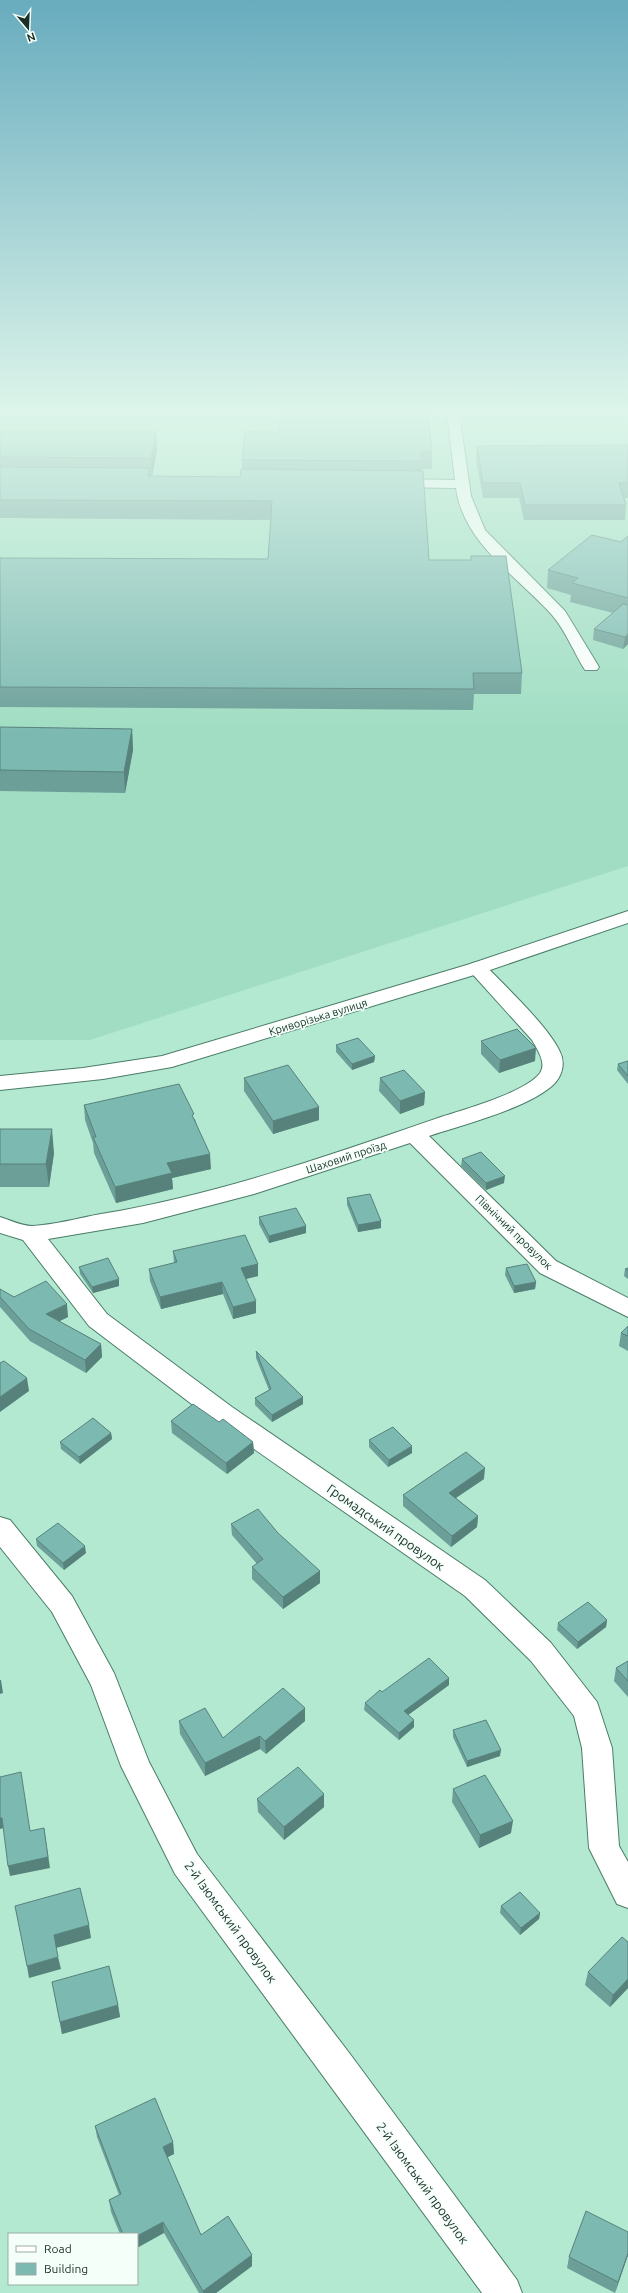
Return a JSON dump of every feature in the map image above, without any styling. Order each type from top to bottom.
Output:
[{"type":"street","points":[[474,520],[479,532],[560,614],[591,667]]},
{"type":"street","name":"Криворізька вулиця","points":[[0,1083],[82,1076],[165,1062],[477,968],[628,917]]},
{"type":"street","name":"Шаховий проїзд","points":[[0,1225],[31,1234],[143,1215],[239,1190],[414,1134],[510,1100],[533,1089],[548,1078],[553,1068],[550,1052],[539,1036],[477,968]]},
{"type":"street","name":"Північний провулок","points":[[414,1134],[548,1267],[628,1308]]},
{"type":"street","name":"Громадський провулок","points":[[31,1234],[98,1320],[223,1414],[475,1588],[541,1652],[587,1711],[597,1748],[604,1848],[628,1893]]},
{"type":"street","name":"2-й Ізюмський провулок","points":[[0,1528],[62,1604],[104,1682],[136,1766],[186,1864],[338,2066],[504,2293]]},
{"type":"shaded area","points":[[0,520],[628,520],[628,866],[90,1040],[0,1040]]},
{"type":"building","points":[[271,520],[426,520],[429,560],[471,560],[471,556],[506,556],[522,673],[473,673],[474,689],[0,687],[0,558],[268,559]]},
{"type":"building","points":[[592,535],[621,542],[628,536],[628,598],[572,583],[578,578],[548,570]]},
{"type":"building","points":[[623,604],[628,605],[628,634],[625,637],[594,629]]},
{"type":"building","points":[[0,727],[132,729],[124,772],[0,770]]},
{"type":"building","points":[[517,1029],[536,1048],[500,1060],[481,1041]]},
{"type":"building","points":[[358,1038],[375,1056],[352,1064],[336,1045]]},
{"type":"building","points":[[628,1061],[628,1076],[618,1064]]},
{"type":"building","points":[[288,1065],[319,1107],[273,1121],[244,1078]]},
{"type":"building","points":[[404,1070],[425,1092],[400,1101],[380,1078]]},
{"type":"building","points":[[179,1084],[194,1114],[192,1115],[210,1154],[167,1163],[172,1173],[115,1187],[93,1137],[96,1137],[84,1105]]},
{"type":"building","points":[[0,1129],[52,1129],[46,1164],[0,1164]]},
{"type":"building","points":[[481,1152],[505,1176],[486,1183],[462,1159]]},
{"type":"building","points":[[370,1194],[381,1221],[358,1225],[347,1198]]},
{"type":"building","points":[[296,1208],[306,1226],[269,1236],[259,1217]]},
{"type":"building","points":[[245,1235],[258,1264],[241,1268],[256,1301],[233,1307],[222,1282],[160,1297],[149,1269],[177,1262],[173,1251]]},
{"type":"building","points":[[108,1258],[119,1279],[92,1287],[79,1267]]},
{"type":"building","points":[[527,1264],[536,1282],[514,1286],[506,1268]]},
{"type":"building","points":[[46,1281],[67,1304],[46,1314],[101,1344],[85,1360],[29,1329],[0,1297],[0,1289],[14,1297]]},
{"type":"building","points":[[628,1326],[628,1336],[621,1333]]},
{"type":"building","points":[[256,1351],[303,1397],[272,1415],[255,1398],[271,1389]]},
{"type":"building","points":[[4,1361],[27,1378],[0,1397],[0,1363]]},
{"type":"building","points":[[193,1404],[219,1422],[223,1419],[253,1442],[226,1463],[171,1421]]},
{"type":"building","points":[[93,1418],[111,1433],[79,1457],[60,1442]]},
{"type":"building","points":[[393,1427],[412,1446],[389,1460],[369,1440]]},
{"type":"building","points":[[466,1452],[485,1468],[449,1493],[478,1516],[452,1536],[403,1495]]},
{"type":"building","points":[[258,1509],[278,1533],[320,1571],[283,1597],[252,1567],[263,1559],[231,1524]]},
{"type":"building","points":[[58,1523],[85,1546],[63,1563],[36,1539]]},
{"type":"building","points":[[588,1602],[607,1620],[578,1642],[558,1623]]},
{"type":"building","points":[[429,1658],[449,1678],[404,1711],[414,1720],[399,1733],[365,1703],[380,1690],[382,1692]]},
{"type":"building","points":[[628,1661],[628,1681],[616,1668]]},
{"type":"building","points":[[283,1688],[305,1708],[265,1741],[260,1736],[205,1763],[179,1721],[205,1708],[223,1738]]},
{"type":"building","points":[[486,1720],[501,1750],[467,1761],[453,1730]]},
{"type":"building","points":[[298,1767],[324,1794],[284,1827],[257,1799]]},
{"type":"building","points":[[21,1772],[30,1831],[44,1828],[48,1857],[8,1866],[2,1818],[0,1818],[0,1777]]},
{"type":"building","points":[[485,1775],[513,1821],[480,1835],[453,1789]]},
{"type":"building","points":[[80,1888],[89,1925],[54,1935],[58,1957],[27,1966],[15,1906]]},
{"type":"building","points":[[520,1892],[540,1913],[521,1928],[501,1906]]},
{"type":"building","points":[[622,1937],[628,1942],[628,1979],[613,1995],[588,1972]]},
{"type":"building","points":[[109,1966],[118,2005],[60,2022],[52,1982]]},
{"type":"building","points":[[155,2098],[173,2142],[163,2147],[201,2235],[228,2216],[252,2255],[203,2291],[163,2222],[138,2235],[138,2233],[123,2233],[109,2200],[121,2194],[95,2126]]},
{"type":"building","points":[[586,2211],[628,2232],[628,2253],[618,2282],[569,2257]]}]
